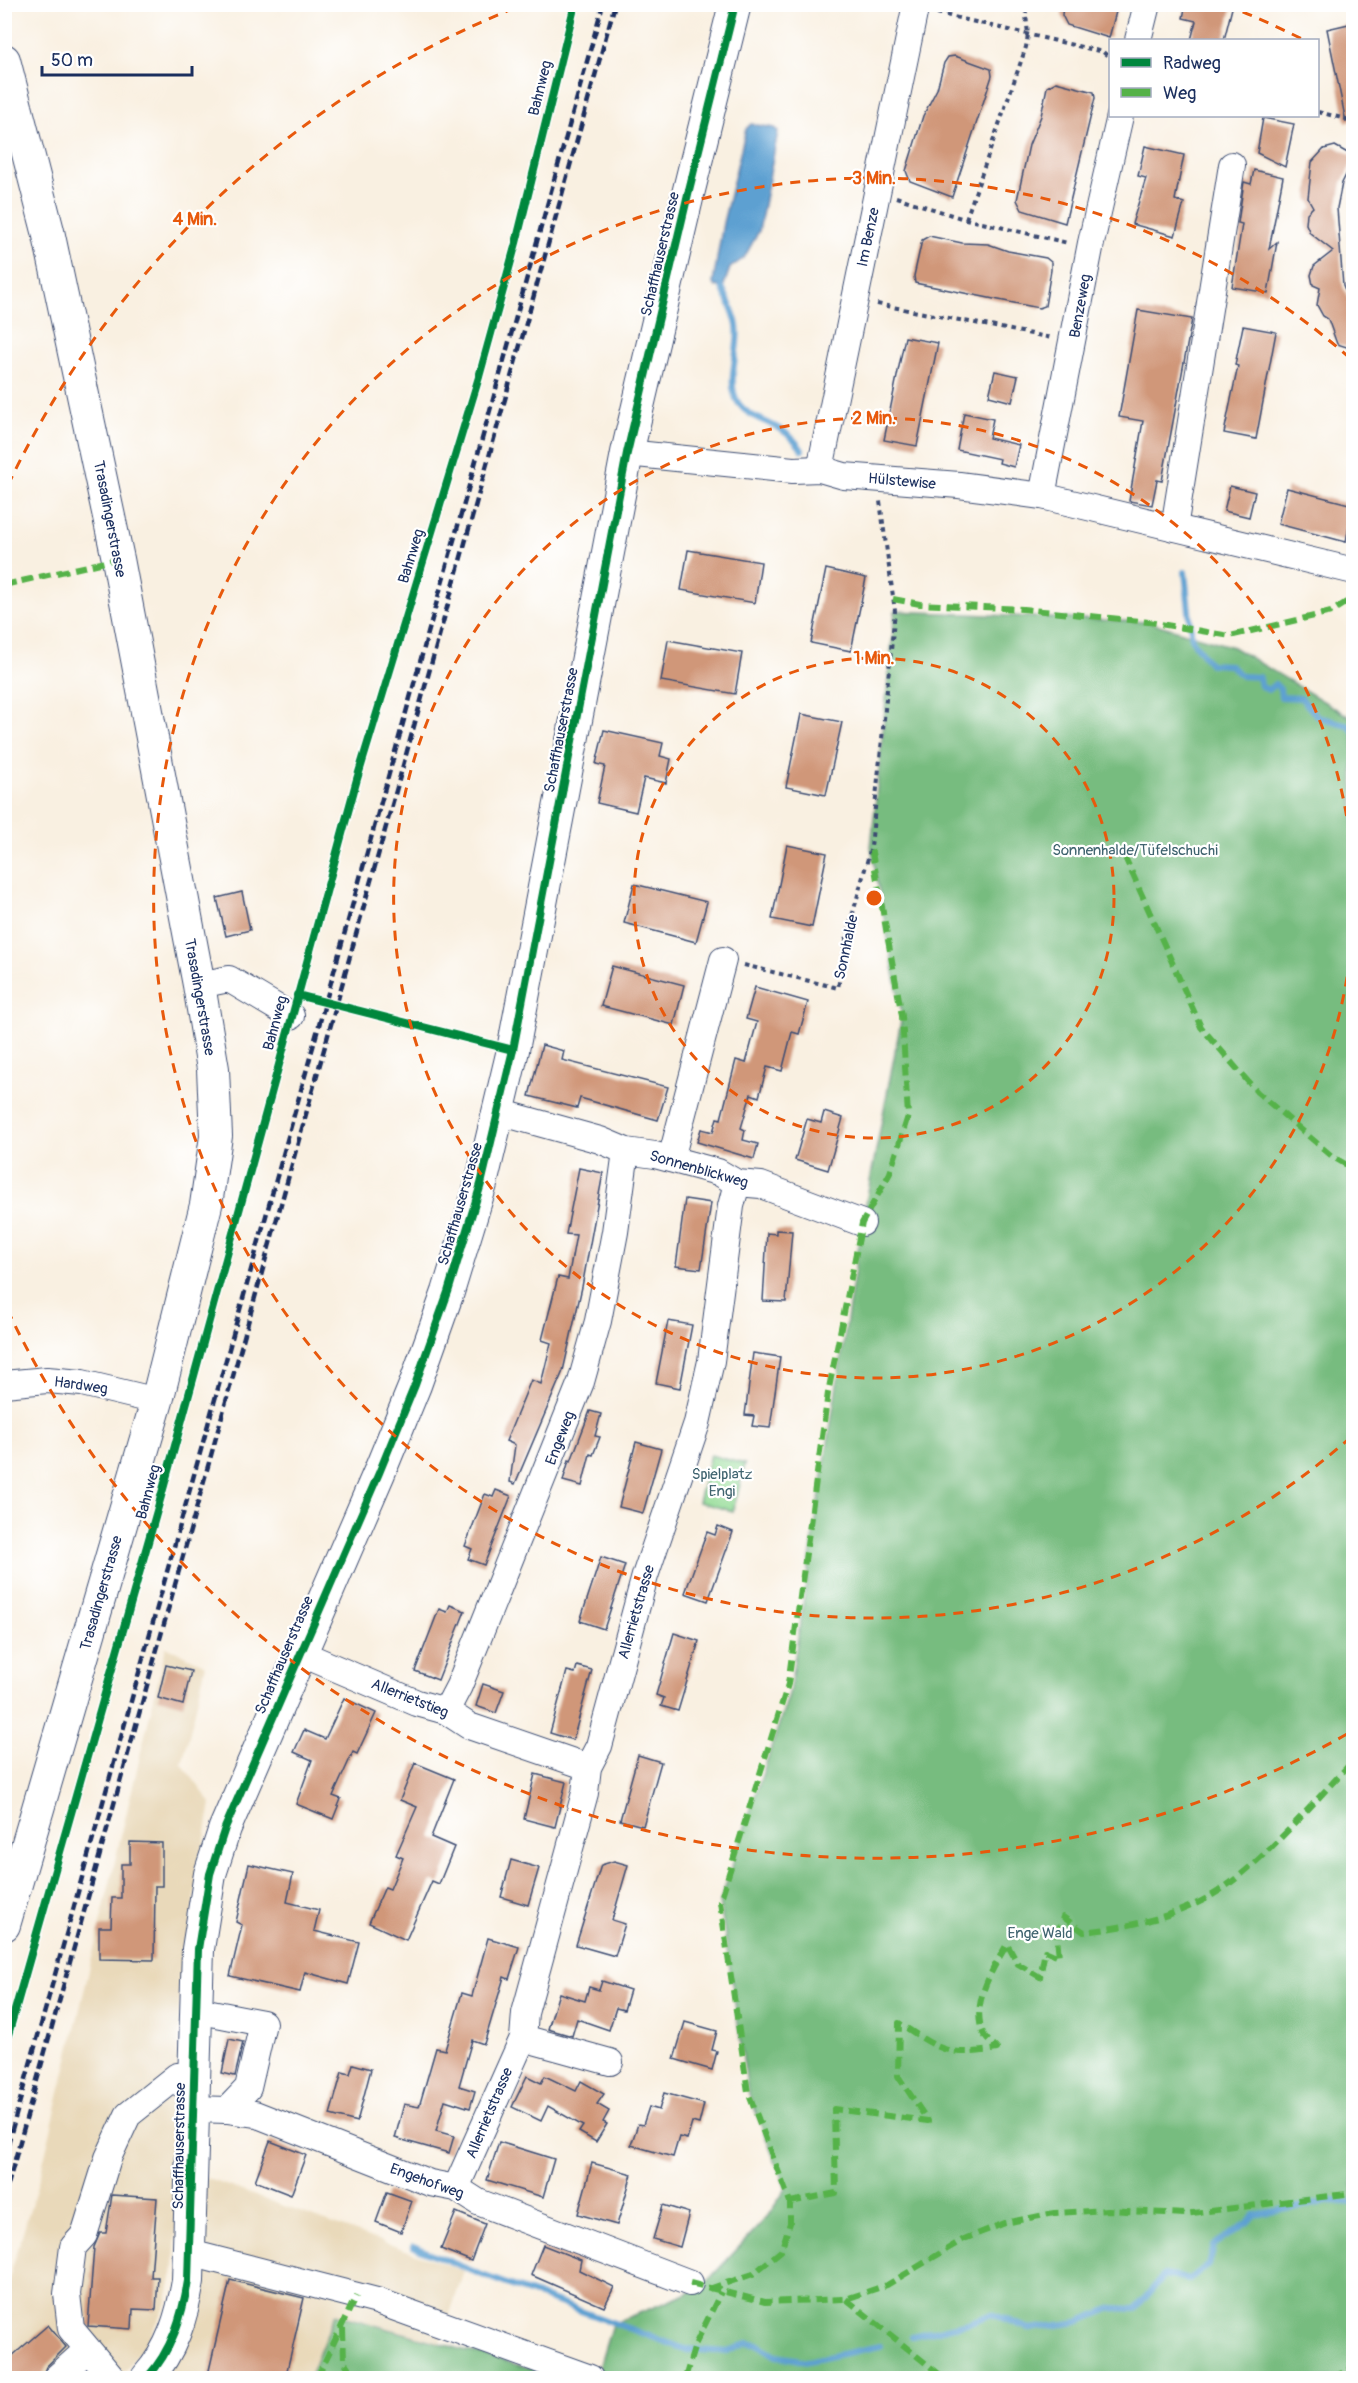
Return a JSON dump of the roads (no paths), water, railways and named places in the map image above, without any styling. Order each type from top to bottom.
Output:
[{"type":"main road","name":"Schaffhauserstrasse","points":[[160,2373],[182,2310],[190,2253],[198,1949],[210,1874],[225,1828],[379,1473],[415,1384],[448,1292],[481,1184],[499,1112],[627,453],[735,4]]},
{"type":"main road","name":"Trasadingerstrasse","points":[[4,60],[74,343],[200,985],[213,1069],[215,1146],[206,1205],[157,1401],[4,1925]]},
{"type":"street","points":[[1138,39],[1147,4]]},
{"type":"street","name":"Im Benze","points":[[820,469],[916,6]]},
{"type":"street","name":"Benzeweg","points":[[1042,496],[1091,243],[1120,117]]},
{"type":"street","points":[[1174,528],[1232,165]]},
{"type":"street","name":"Hülstewise","points":[[627,453],[793,471],[820,469],[844,476],[959,485],[1042,496],[1353,571]]},
{"type":"street","points":[[671,1160],[723,960]]},
{"type":"street","points":[[200,985],[229,979],[291,1016]]},
{"type":"street","name":"Sonnenblickweg","points":[[499,1112],[600,1140],[626,1151],[718,1172],[737,1183],[761,1185],[862,1223]]},
{"type":"street","name":"Engeweg","points":[[446,1711],[463,1675],[581,1382],[598,1321],[615,1232],[626,1151]]},
{"type":"street","name":"Allerrietstrasse","points":[[456,2188],[523,2038],[525,2013],[585,1793],[588,1767],[599,1746],[645,1576],[697,1423],[711,1360],[731,1206],[737,1183]]},
{"type":"street","name":"Hardweg","points":[[4,1384],[47,1380],[82,1383],[157,1401]]},
{"type":"street","name":"Allerrietstieg","points":[[300,1653],[417,1703],[446,1711],[469,1726],[588,1767]]},
{"type":"street","points":[[196,2010],[262,2023],[248,2088],[227,2110]]},
{"type":"street","points":[[523,2038],[610,2062]]},
{"type":"street","points":[[56,2379],[96,2368],[71,2329],[67,2294],[73,2247],[84,2235],[108,2158],[128,2115],[177,2076],[194,2075]]},
{"type":"street","name":"Engehofweg","points":[[193,2109],[255,2114],[430,2183],[456,2188],[478,2202],[690,2283]]},
{"type":"street","points":[[190,2253],[377,2301],[590,2379]]},
{"type":"water","points":[[751,124],[774,128],[778,131],[759,231],[744,258],[730,268],[724,285],[716,287],[713,284],[723,223],[746,129]]},
{"type":"waterway","points":[[722,287],[737,326],[733,376],[735,396],[745,410],[786,433],[802,450]]},
{"type":"waterway","points":[[1185,572],[1192,640],[1210,664],[1229,665],[1242,676],[1259,677],[1261,686],[1268,690],[1275,684],[1280,689],[1281,697],[1301,698],[1318,717],[1348,725],[1354,732]]},
{"type":"waterway","points":[[912,2336],[968,2323],[992,2314],[1030,2329],[1078,2322],[1112,2308],[1136,2309],[1164,2275],[1190,2279],[1209,2265],[1214,2245],[1248,2222],[1254,2215],[1332,2201],[1354,2203]]},
{"type":"waterway","points":[[413,2246],[482,2275],[685,2349],[728,2352],[747,2343],[759,2345],[776,2356],[808,2361],[880,2346]]},
{"type":"railway","points":[[4,2158],[603,4]]},
{"type":"railway","points":[[4,2199],[615,4]]},
{"type":"park label","name":"Sonnenhalde/Tüfelschuchi","points":[[1135,850]]},
{"type":"park label","name":"Spielplatz Engi","points":[[722,1482]]},
{"type":"park label","name":"Enge Wald","points":[[1040,1933]]}]
